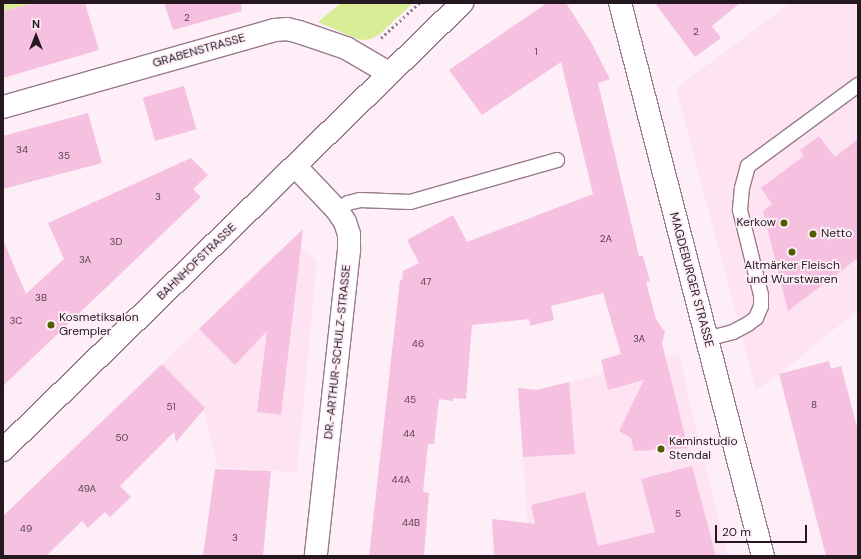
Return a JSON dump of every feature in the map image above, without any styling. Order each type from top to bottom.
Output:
[{"type":"street","name":"BAHNHOFSTRASSE","points":[[5,444],[296,166],[462,3]]},
{"type":"street","name":"MAGDEBURGER STRASSE","points":[[620,3],[763,556]]},
{"type":"street","name":"GRABENSTRASSE","points":[[3,107],[275,30],[287,29],[299,32],[346,48],[389,73]]},
{"type":"street","name":"DR.-ARTHUR-SCHULZ-STRASSE","points":[[296,166],[337,210],[347,228],[349,250],[316,556]]},
{"type":"lane","points":[[706,339],[733,332],[748,324],[756,318],[762,306],[761,295],[740,210],[742,188],[748,166],[858,85]]},
{"type":"lane","points":[[337,210],[348,203],[360,200],[410,202],[557,160]]},
{"type":"path","points":[[366,59],[379,39],[419,3]]},
{"type":"shaded area","points":[[790,3],[858,3],[858,310],[779,374],[756,390],[676,88]]},
{"type":"shaded area","points":[[294,245],[302,248],[317,260],[297,472],[218,468],[202,405],[162,364],[278,252]]},
{"type":"shaded area","points":[[680,354],[690,404],[728,556],[530,556],[518,388],[537,390]]},
{"type":"green space","points":[[3,3],[35,3],[3,11]]},
{"type":"green space","points":[[341,3],[413,3],[380,34],[371,39],[365,40],[357,39],[318,22]]},
{"type":"building","points":[[35,3],[85,3],[99,50],[3,78],[3,11]]},
{"type":"building","points":[[164,3],[241,3],[242,11],[173,30]]},
{"type":"building","points":[[547,3],[566,3],[591,42],[610,79],[598,83],[639,256],[643,256],[650,281],[646,282],[656,319],[665,332],[662,343],[688,448],[634,451],[631,438],[619,431],[644,380],[608,390],[601,360],[621,354],[603,293],[551,306],[554,320],[530,326],[529,319],[472,325],[466,399],[453,398],[453,401],[439,399],[434,444],[428,444],[423,492],[429,493],[424,556],[369,556],[400,280],[402,280],[403,271],[419,263],[407,240],[453,215],[467,242],[593,194],[561,62],[482,115],[449,70]]},
{"type":"building","points":[[655,3],[740,3],[712,26],[721,38],[695,57]]},
{"type":"building","points":[[184,86],[196,129],[155,141],[143,98]]},
{"type":"building","points":[[88,113],[102,163],[3,189],[3,136]]},
{"type":"building","name":"Netto","points":[[819,136],[835,157],[858,139],[858,258],[788,311],[763,211],[772,204],[761,188],[804,156],[800,150]]},
{"type":"building","points":[[191,158],[208,175],[193,189],[201,197],[3,386],[3,240],[26,294],[64,259],[48,223]]},
{"type":"building","points":[[303,229],[281,415],[257,412],[267,331],[235,365],[199,329]]},
{"type":"building","points":[[829,361],[831,369],[841,366],[858,431],[858,556],[826,556],[779,374]]},
{"type":"building","points":[[162,364],[205,408],[176,442],[174,432],[120,486],[131,497],[110,517],[105,512],[88,528],[82,521],[46,556],[3,556],[3,516]]},
{"type":"building","points":[[569,382],[575,454],[523,457],[518,388],[537,390]]},
{"type":"building","points":[[692,466],[716,556],[494,556],[492,519],[535,524],[531,505],[585,492],[598,546],[655,532],[641,479]]},
{"type":"building","points":[[215,469],[271,471],[263,556],[203,556]]},
{"type":"place","name":"Kerkow","points":[[784,223]]},
{"type":"place","name":"Netto","points":[[813,234]]},
{"type":"place","name":"Altmärker Fleisch und Wurstwaren","points":[[792,252]]},
{"type":"place","name":"Kosmetiksalon Grempler","points":[[51,325]]},
{"type":"place","name":"Kaminstudio Stendal","points":[[661,449]]}]
